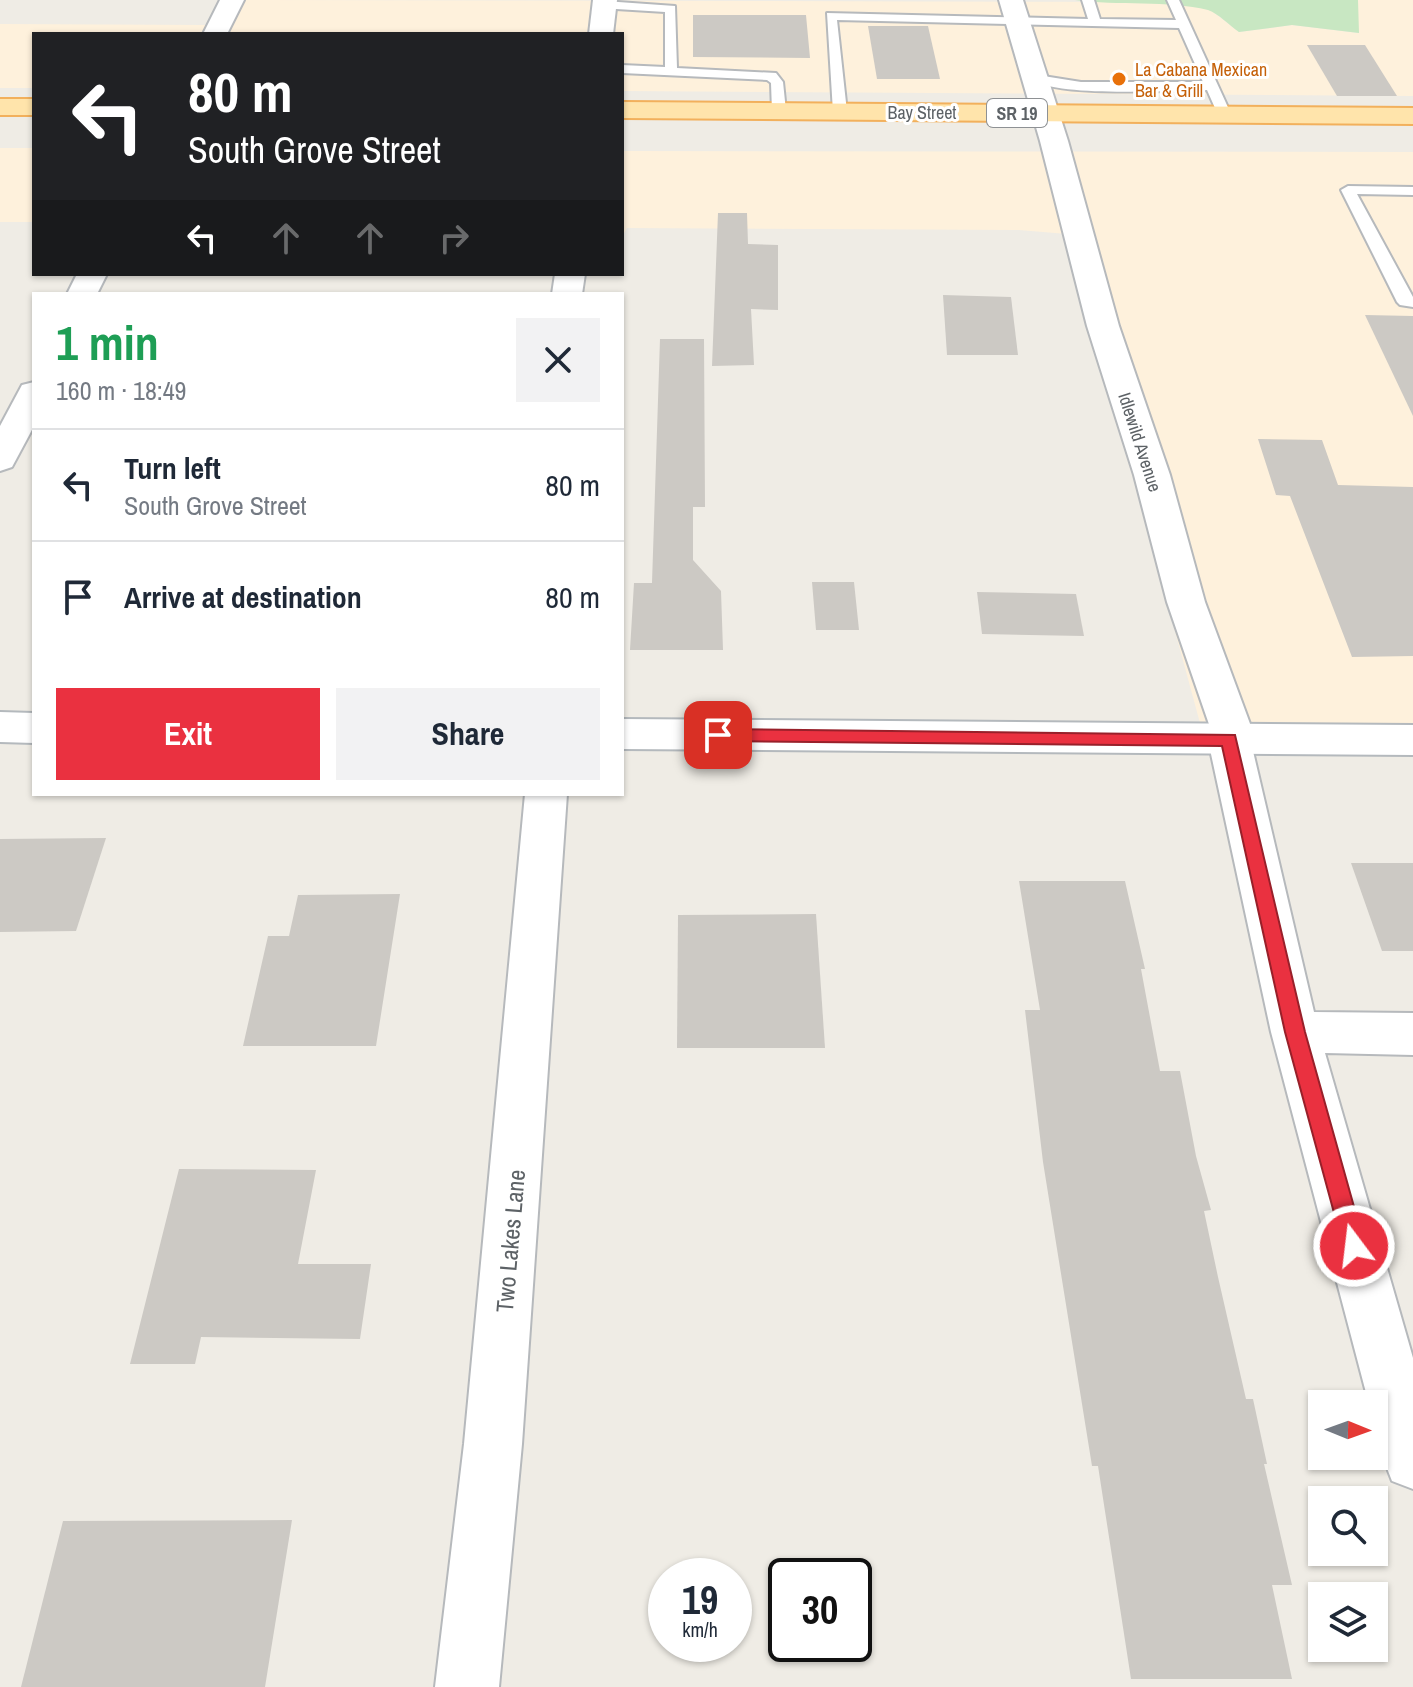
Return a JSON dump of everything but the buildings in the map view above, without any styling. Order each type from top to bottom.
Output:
[{"type":"main road","points":[[0,107],[32,107]]},
{"type":"main road","name":"Bay Street","points":[[624,110],[840,112],[1052,134],[1224,114],[1413,116]]},
{"type":"street","points":[[216,32],[232,0]]},
{"type":"street","points":[[601,32],[605,2]]},
{"type":"street","name":"Idlewild Avenue","points":[[1014,9],[1037,79],[1103,326],[1152,475],[1186,602],[1232,740],[1295,1032],[1413,1460]]},
{"type":"street","points":[[0,460],[32,396]]},
{"type":"street","points":[[0,727],[32,728]]},
{"type":"street","points":[[624,734],[1413,740]]},
{"type":"street","name":"Two Lakes Lane","points":[[467,1687],[493,1444],[546,796]]},
{"type":"street","points":[[1295,1032],[1413,1034]]},
{"type":"lane","points":[[1088,0],[1095,23]]},
{"type":"lane","points":[[1173,0],[1224,114]]},
{"type":"lane","points":[[605,2],[671,9],[671,71]]},
{"type":"lane","points":[[840,112],[831,16],[1014,9],[1095,23],[1183,24]]},
{"type":"lane","points":[[624,69],[771,76],[777,82],[779,111]]},
{"type":"lane","points":[[1037,79],[1081,86],[1211,86]]},
{"type":"lane","points":[[1413,191],[1348,190],[1405,302],[1413,302]]},
{"type":"shaded area","points":[[231,0],[1185,2],[1212,11],[1239,32],[1292,25],[1358,33],[1358,0],[1413,0],[1413,96],[624,91],[624,32],[32,32],[32,88],[0,88],[0,24],[206,25]]},
{"type":"shaded area","points":[[0,148],[32,148],[32,222],[0,222]]},
{"type":"shaded area","points":[[624,151],[1413,152],[1413,723],[1200,723],[1067,234],[1019,230],[627,228],[624,233]]},
{"type":"green space","points":[[1075,0],[1358,0],[1359,33],[1292,25],[1239,32],[1212,12],[1193,7]]},
{"type":"place","name":"La Cabana Mexican Bar & Grill","points":[[1119,79]]},
{"type":"route","points":[[718,735],[1229,740],[1295,1032],[1354,1246]]}]
